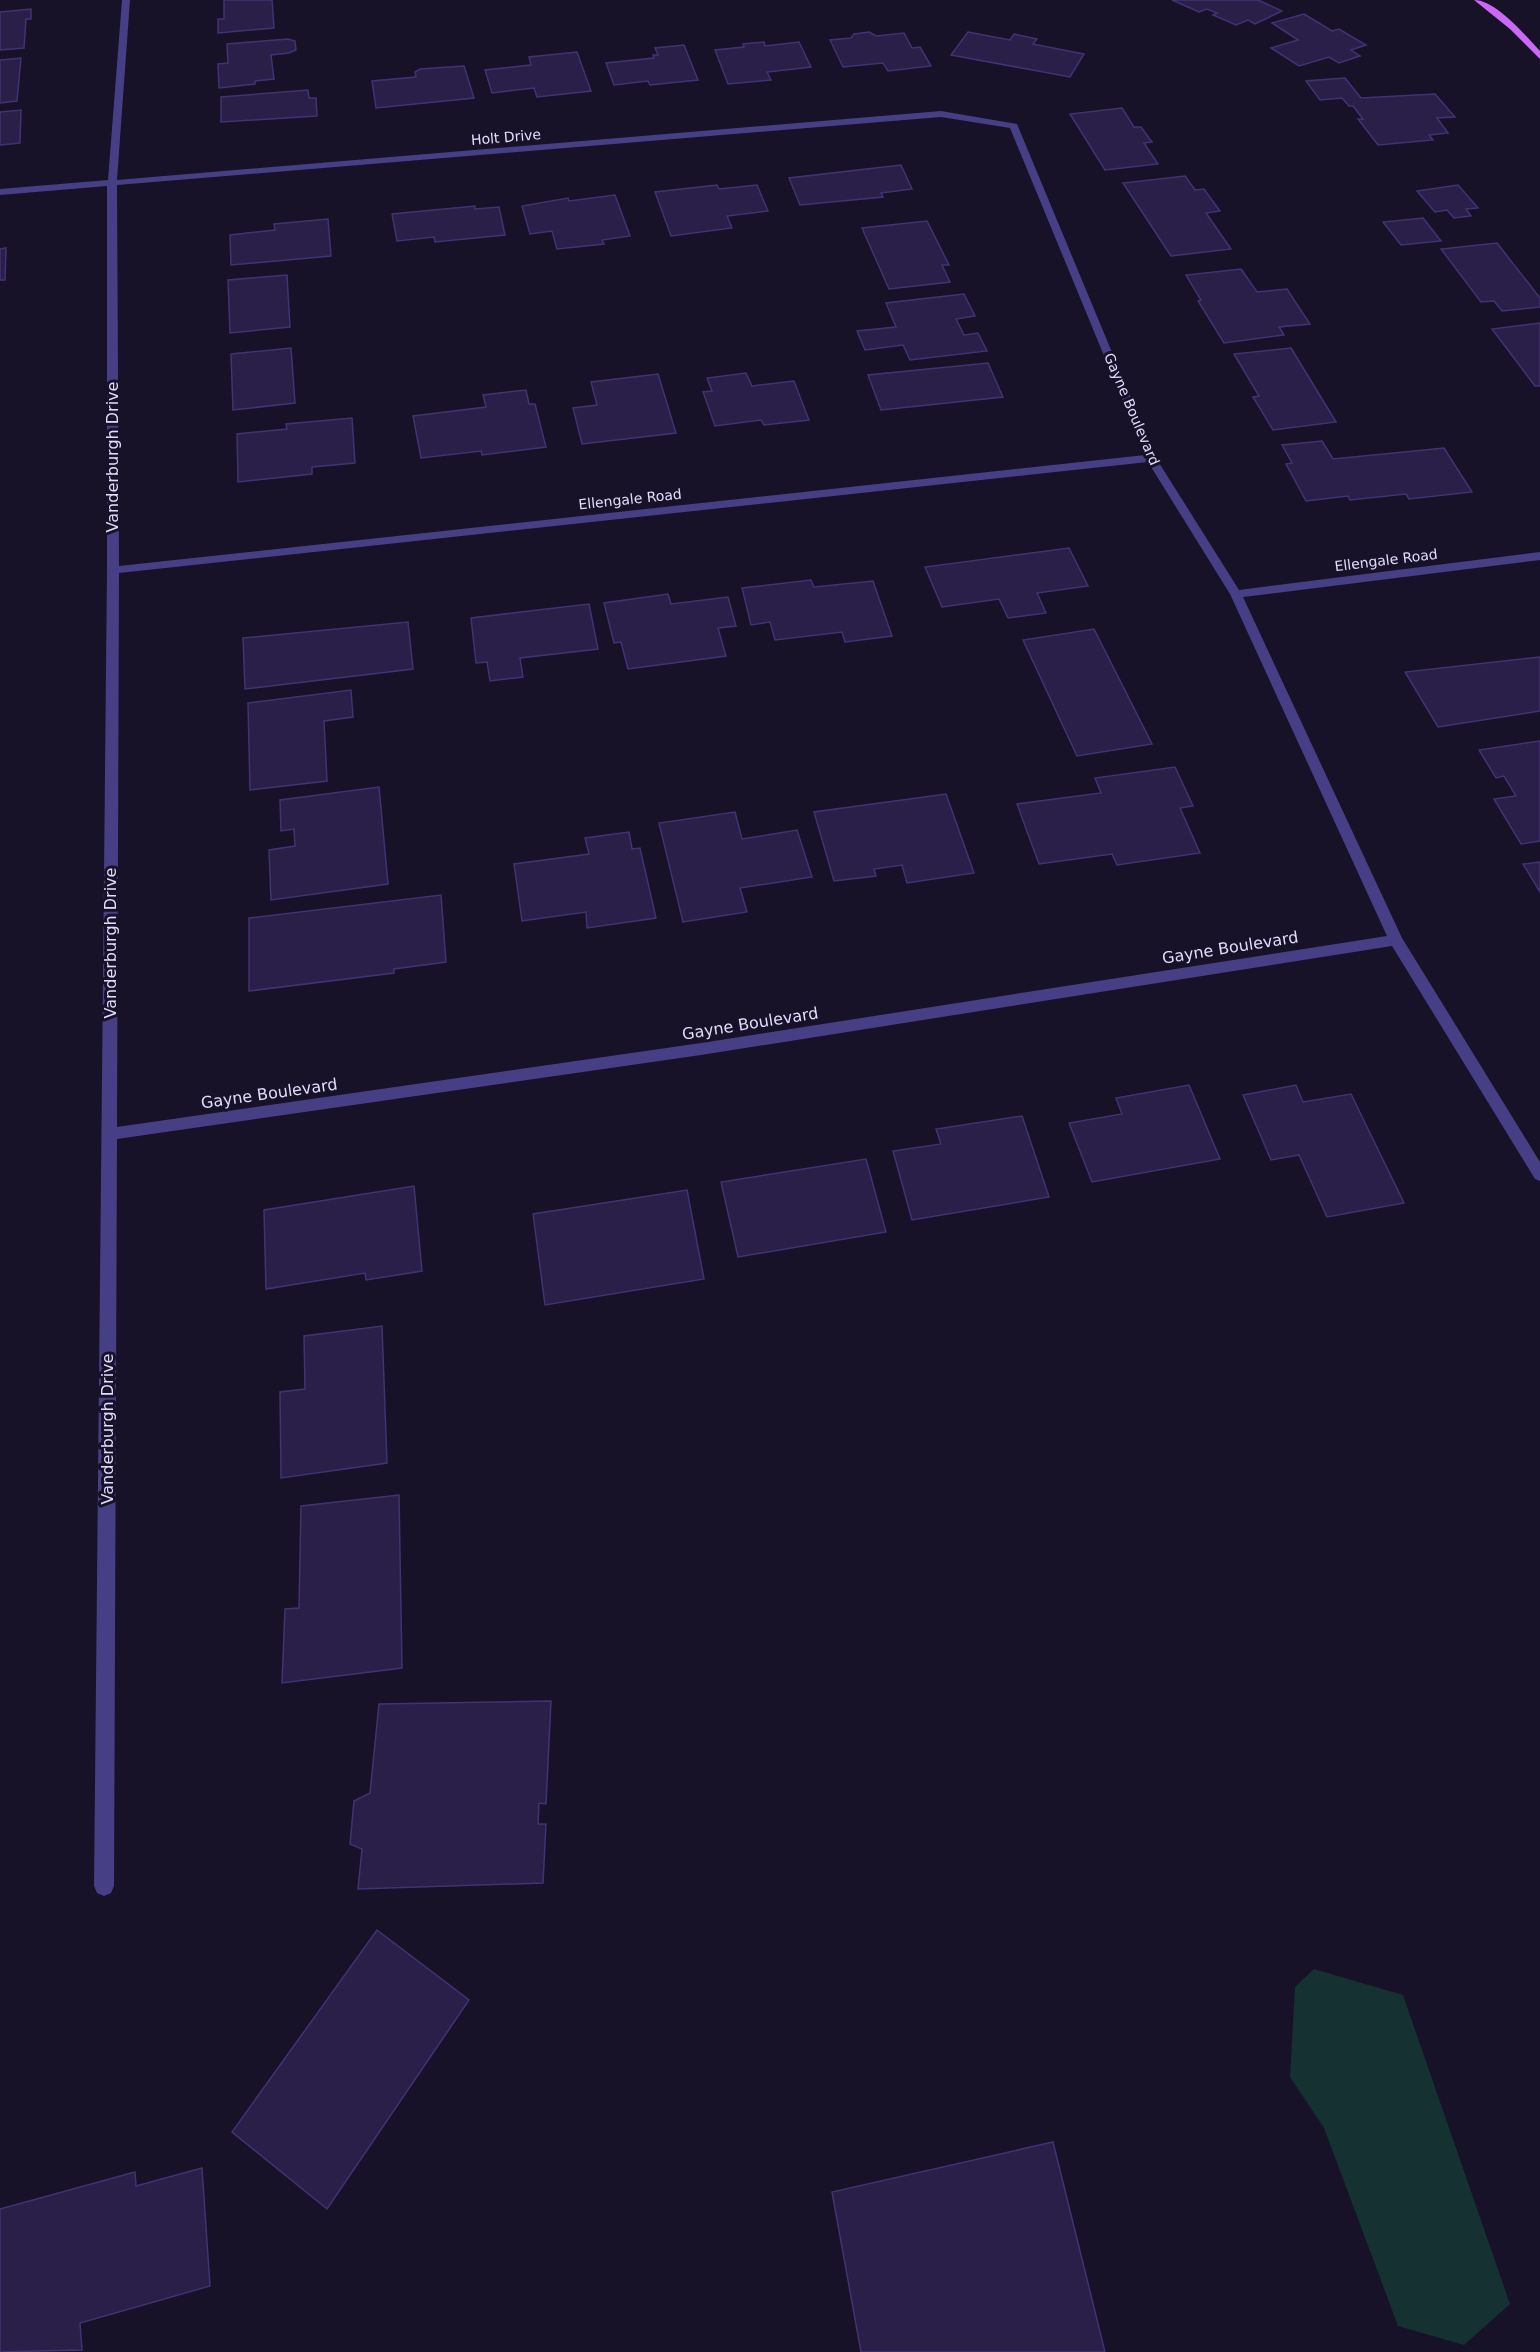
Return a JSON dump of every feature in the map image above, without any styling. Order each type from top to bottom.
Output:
[{"type":"main road","points":[[1478,0],[1513,27]]},
{"type":"main road","points":[[1492,0],[1540,56]]},
{"type":"street","name":"Vanderburgh Drive","points":[[105,1886],[112,183],[126,0]]},
{"type":"street","name":"Holt Drive","points":[[0,192],[940,114],[1014,126]]},
{"type":"street","name":"Gayne Boulevard","points":[[1014,126],[1151,458],[1236,594],[1396,939],[1540,1175]]},
{"type":"street","name":"Ellengale Road","points":[[112,570],[1151,458]]},
{"type":"street","name":"Ellengale Road","points":[[1236,594],[1540,556]]},
{"type":"street","name":"Gayne Boulevard","points":[[108,1134],[701,1049],[1396,939]]},
{"type":"green space","points":[[1314,1969],[1403,1995],[1510,2304],[1464,2345],[1398,2326],[1324,2128],[1290,2077],[1295,1987]]},
{"type":"building","points":[[224,0],[272,0],[274,28],[218,33],[218,19],[224,19]]},
{"type":"building","points":[[1172,0],[1258,0],[1282,11],[1255,24],[1248,20],[1236,25],[1213,15],[1217,13],[1207,9],[1199,12]]},
{"type":"building","points":[[31,9],[31,19],[26,19],[24,48],[0,50],[0,12]]},
{"type":"building","points":[[1304,14],[1332,31],[1339,29],[1366,45],[1351,50],[1360,56],[1339,63],[1329,57],[1299,66],[1271,48],[1298,40],[1272,23]]},
{"type":"building","points":[[869,32],[876,36],[904,33],[912,48],[920,47],[931,66],[888,71],[883,63],[843,67],[830,40],[851,38],[854,34]]},
{"type":"building","points":[[968,32],[1010,40],[1014,34],[1037,39],[1033,44],[1084,54],[1070,77],[951,55]]},
{"type":"building","points":[[288,39],[295,41],[296,50],[271,55],[274,79],[255,81],[255,84],[219,88],[218,64],[228,63],[227,44]]},
{"type":"building","points":[[764,42],[765,46],[799,42],[811,67],[767,72],[771,80],[728,84],[715,50]]},
{"type":"building","points":[[684,45],[698,80],[650,85],[648,81],[614,85],[606,63],[654,58],[653,55],[658,55],[655,48]]},
{"type":"building","points":[[577,52],[591,91],[537,97],[534,88],[492,93],[485,70],[531,65],[529,57]]},
{"type":"building","points":[[21,58],[17,101],[0,103],[0,60]]},
{"type":"building","points":[[464,66],[474,98],[376,108],[372,81],[416,77],[415,72],[420,69]]},
{"type":"building","points":[[1345,78],[1361,98],[1435,94],[1455,117],[1437,118],[1448,133],[1429,135],[1433,140],[1378,145],[1358,119],[1363,119],[1353,106],[1349,106],[1342,98],[1320,100],[1306,81]]},
{"type":"building","points":[[308,90],[309,98],[316,98],[317,116],[221,122],[221,97]]},
{"type":"building","points":[[1122,108],[1134,127],[1141,127],[1152,142],[1144,143],[1158,164],[1105,170],[1070,114]]},
{"type":"building","points":[[21,110],[20,143],[0,145],[0,112]]},
{"type":"building","points":[[901,165],[912,189],[881,193],[883,197],[800,205],[789,178]]},
{"type":"building","points":[[1185,176],[1195,190],[1204,189],[1220,211],[1206,213],[1231,249],[1171,256],[1123,183]]},
{"type":"building","points":[[717,185],[719,189],[757,185],[768,211],[727,216],[732,228],[671,236],[655,192]]},
{"type":"building","points":[[1458,185],[1478,208],[1466,209],[1471,216],[1454,218],[1447,210],[1435,212],[1417,191]]},
{"type":"building","points":[[615,195],[630,236],[602,240],[604,244],[557,249],[552,231],[530,234],[522,206],[568,198],[569,201]]},
{"type":"building","points":[[475,206],[475,209],[499,207],[505,235],[435,242],[434,237],[397,241],[392,214]]},
{"type":"building","points":[[1423,218],[1441,241],[1401,245],[1383,222]]},
{"type":"building","points":[[328,219],[331,256],[231,265],[230,235],[275,230],[274,224]]},
{"type":"building","points":[[927,221],[949,265],[942,265],[950,282],[889,289],[862,228]]},
{"type":"building","points":[[1497,243],[1540,298],[1540,307],[1502,311],[1494,301],[1481,302],[1441,249]]},
{"type":"building","points":[[6,248],[5,280],[0,280],[0,249]]},
{"type":"building","points":[[1241,269],[1257,292],[1287,289],[1310,324],[1279,327],[1284,335],[1224,343],[1198,301],[1201,300],[1186,275]]},
{"type":"building","points":[[287,275],[290,327],[230,333],[228,280]]},
{"type":"building","points":[[964,294],[975,316],[956,319],[964,335],[978,333],[987,351],[910,360],[903,345],[865,350],[857,331],[896,327],[886,303]]},
{"type":"building","points":[[1540,323],[1540,386],[1535,386],[1492,329]]},
{"type":"building","points":[[291,348],[295,403],[233,410],[231,354]]},
{"type":"building","points":[[1291,348],[1336,422],[1273,430],[1253,397],[1259,396],[1234,354]]},
{"type":"building","points":[[988,363],[1003,397],[881,410],[868,375]]},
{"type":"building","points":[[746,373],[752,386],[794,381],[809,420],[764,425],[761,420],[715,426],[703,392],[712,391],[707,378]]},
{"type":"building","points":[[658,374],[676,433],[582,444],[573,408],[597,405],[591,382]]},
{"type":"building","points":[[526,390],[529,404],[535,404],[546,447],[482,455],[481,451],[421,458],[413,416],[486,407],[483,395]]},
{"type":"building","points":[[352,418],[355,463],[312,467],[312,474],[238,482],[237,434],[287,429],[286,424]]},
{"type":"building","points":[[1322,441],[1333,459],[1444,448],[1472,492],[1409,499],[1406,494],[1350,500],[1348,496],[1306,501],[1286,464],[1292,463],[1282,445]]},
{"type":"building","points":[[1069,548],[1088,586],[1037,593],[1046,613],[1008,618],[999,599],[942,607],[925,567]]},
{"type":"building","points":[[811,580],[814,587],[873,581],[892,636],[845,642],[842,632],[775,640],[770,622],[751,625],[742,588]]},
{"type":"building","points":[[668,594],[671,604],[728,597],[736,626],[718,628],[726,656],[628,669],[621,642],[614,643],[604,603]]},
{"type":"building","points":[[589,604],[598,649],[520,658],[523,677],[490,681],[487,662],[476,663],[471,618]]},
{"type":"building","points":[[408,622],[413,669],[245,689],[243,638]]},
{"type":"building","points":[[1094,629],[1152,744],[1077,756],[1023,640]]},
{"type":"building","points":[[1540,657],[1540,711],[1438,727],[1405,672]]},
{"type":"building","points":[[351,690],[353,717],[324,721],[327,781],[250,790],[248,703]]},
{"type":"building","points":[[1540,741],[1540,841],[1521,844],[1494,799],[1516,796],[1504,776],[1496,778],[1479,750]]},
{"type":"building","points":[[1175,767],[1193,806],[1180,808],[1200,853],[1117,865],[1112,854],[1039,864],[1017,804],[1101,793],[1095,778]]},
{"type":"building","points":[[379,787],[388,884],[271,900],[269,850],[295,846],[294,829],[281,831],[280,800]]},
{"type":"building","points":[[946,794],[974,873],[907,883],[902,865],[874,869],[876,876],[834,881],[814,812]]},
{"type":"building","points":[[735,812],[742,839],[797,830],[812,877],[740,888],[747,912],[683,922],[659,823]]},
{"type":"building","points":[[629,832],[632,849],[640,848],[656,918],[587,928],[586,912],[522,921],[514,864],[589,854],[585,838]]},
{"type":"building","points":[[1540,862],[1540,892],[1523,864]]},
{"type":"building","points":[[441,895],[446,962],[394,969],[394,973],[249,991],[249,918]]},
{"type":"building","points":[[1189,1085],[1220,1159],[1092,1182],[1069,1123],[1122,1114],[1116,1098]]},
{"type":"building","points":[[1296,1085],[1303,1102],[1351,1094],[1404,1203],[1327,1217],[1299,1155],[1271,1160],[1243,1095]]},
{"type":"building","points":[[1022,1116],[1049,1197],[912,1220],[893,1151],[941,1144],[936,1129]]},
{"type":"building","points":[[866,1159],[886,1232],[738,1257],[721,1182]]},
{"type":"building","points":[[414,1186],[422,1271],[366,1280],[365,1273],[266,1289],[264,1210]]},
{"type":"building","points":[[687,1190],[704,1279],[545,1305],[533,1214]]},
{"type":"building","points":[[382,1326],[387,1463],[281,1478],[280,1392],[305,1389],[304,1336]]},
{"type":"building","points":[[399,1495],[402,1668],[282,1683],[285,1609],[299,1608],[301,1506]]},
{"type":"building","points":[[551,1701],[546,1804],[539,1803],[538,1824],[546,1824],[543,1883],[358,1889],[362,1849],[350,1844],[354,1801],[370,1793],[379,1704]]},
{"type":"building","points":[[377,1930],[469,2000],[327,2209],[232,2132]]},
{"type":"building","points":[[1053,2142],[1105,2352],[861,2352],[832,2192]]},
{"type":"building","points":[[202,2168],[210,2286],[80,2323],[82,2350],[0,2352],[0,2209],[135,2172],[136,2186]]}]
